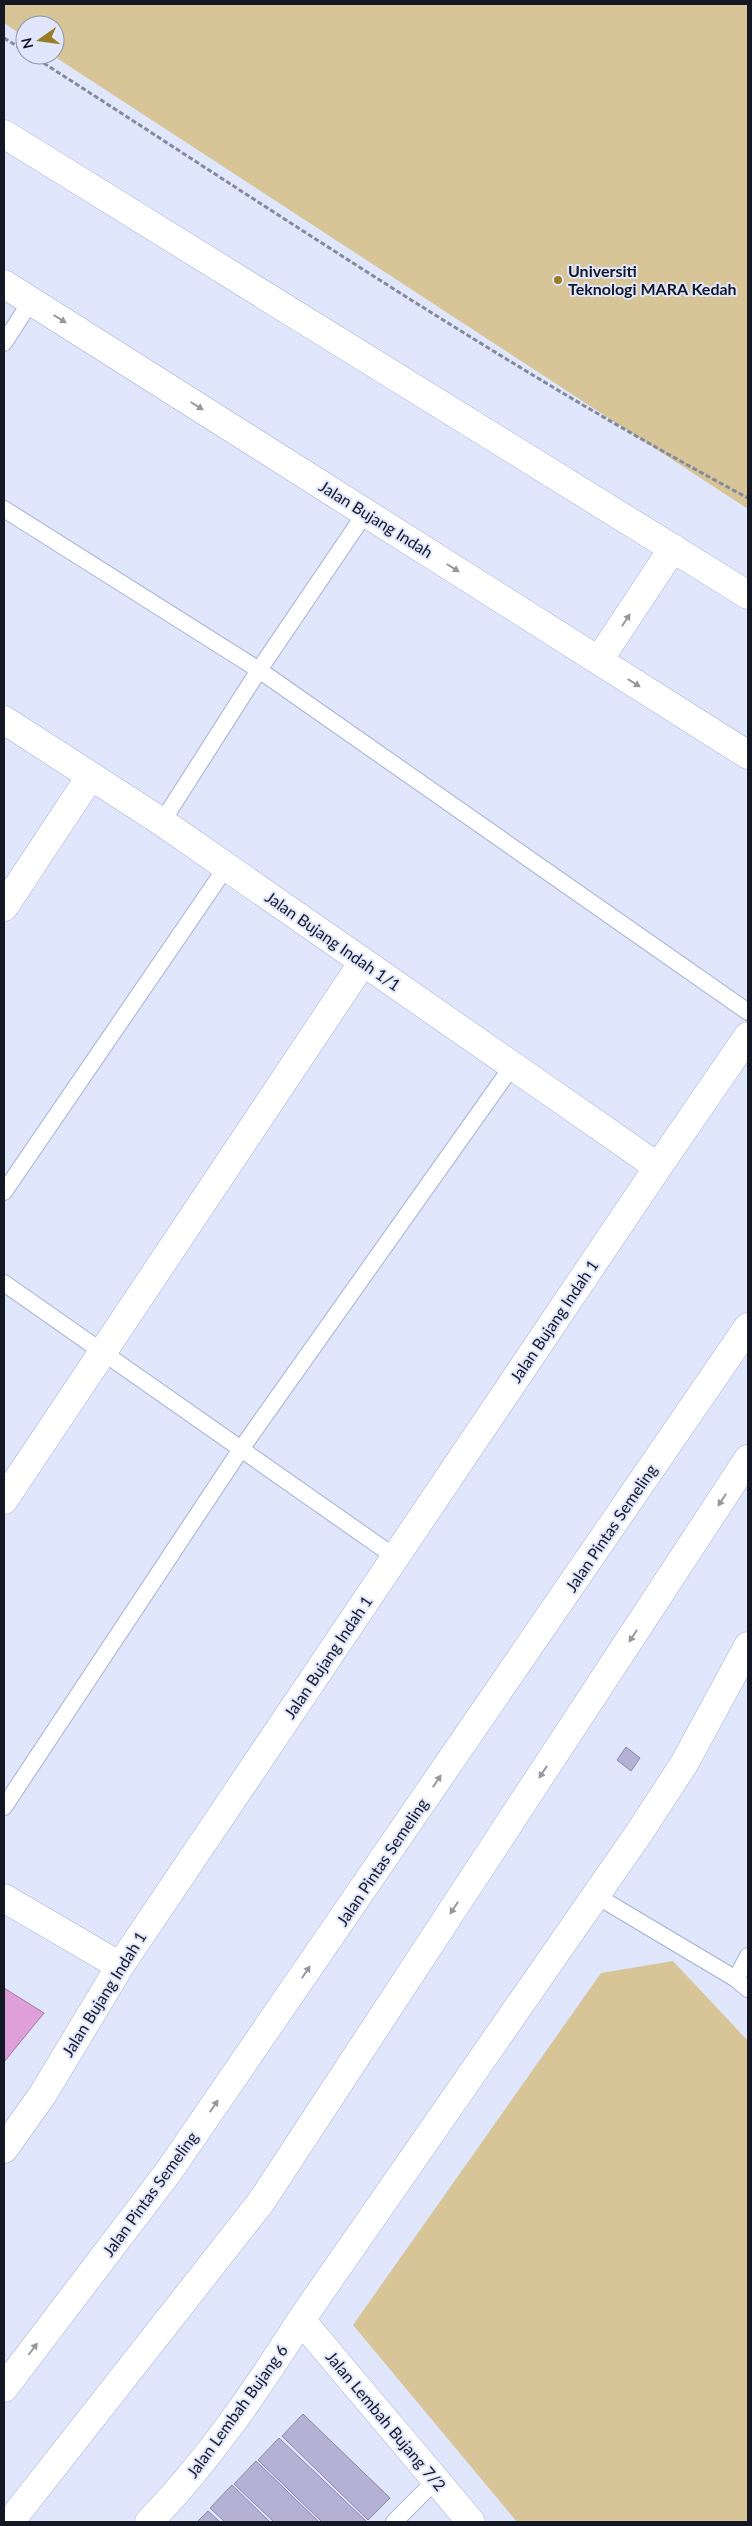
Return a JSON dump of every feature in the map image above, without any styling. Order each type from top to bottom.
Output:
[{"type":"street","points":[[4,134],[748,595]]},
{"type":"street","name":"Jalan Bujang Indah","points":[[4,284],[748,755]]},
{"type":"street","points":[[599,660],[673,548]]},
{"type":"street","name":"Jalan Bujang Indah 1/1","points":[[4,720],[227,866],[658,1167]]},
{"type":"street","points":[[4,907],[90,777]]},
{"type":"street","points":[[4,1500],[363,962]]},
{"type":"street","points":[[658,1167],[748,1036]]},
{"type":"street","name":"Jalan Bujang Indah 1","points":[[4,2149],[43,2094],[120,1966],[658,1167]]},
{"type":"street","name":"Jalan Pintas Semeling","points":[[4,2388],[169,2171],[748,1327]]},
{"type":"street","points":[[10,2522],[261,2202],[748,1459]]},
{"type":"street","name":"Jalan Lembah Bujang 6","points":[[149,2522],[209,2454],[261,2382],[595,1895],[684,1764],[748,1646]]},
{"type":"street","points":[[4,1898],[120,1966]]},
{"type":"street","name":"Jalan Lembah Bujang 7/2","points":[[302,2320],[472,2522]]},
{"type":"lane","points":[[4,343],[30,301]]},
{"type":"lane","points":[[4,509],[259,670],[748,1012]]},
{"type":"lane","points":[[162,822],[259,670],[366,512]]},
{"type":"lane","points":[[4,1192],[227,866]]},
{"type":"lane","points":[[4,1806],[241,1449],[513,1064]]},
{"type":"lane","points":[[4,1283],[395,1557]]},
{"type":"lane","points":[[595,1895],[742,1984],[748,1956]]},
{"type":"lane","points":[[394,2522],[436,2480]]},
{"type":"path","points":[[4,38],[15,45]]},
{"type":"path","points":[[47,65],[473,338],[599,415],[748,498]]},
{"type":"shaded area","name":"Universiti Teknologi MARA Kedah","points":[[4,4],[748,4],[748,509],[65,63],[65,15],[15,15],[15,30],[4,23]]},
{"type":"shaded area","points":[[673,1961],[748,2041],[748,2522],[517,2522],[353,2325],[601,1973]]},
{"type":"shaded area","points":[[4,1988],[44,2013],[4,2062]]},
{"type":"building","points":[[626,1747],[640,1758],[631,1771],[617,1760]]},
{"type":"building","points":[[303,2414],[390,2498],[368,2520],[282,2436]]},
{"type":"building","points":[[279,2438],[366,2521],[322,2522],[258,2460]]},
{"type":"building","points":[[256,2461],[319,2522],[274,2522],[234,2484]]},
{"type":"building","points":[[232,2485],[270,2522],[225,2522],[210,2508]]},
{"type":"building","points":[[208,2511],[220,2522],[197,2522]]},
{"type":"place","name":"Universiti Teknologi MARA Kedah","points":[[558,280]]}]
